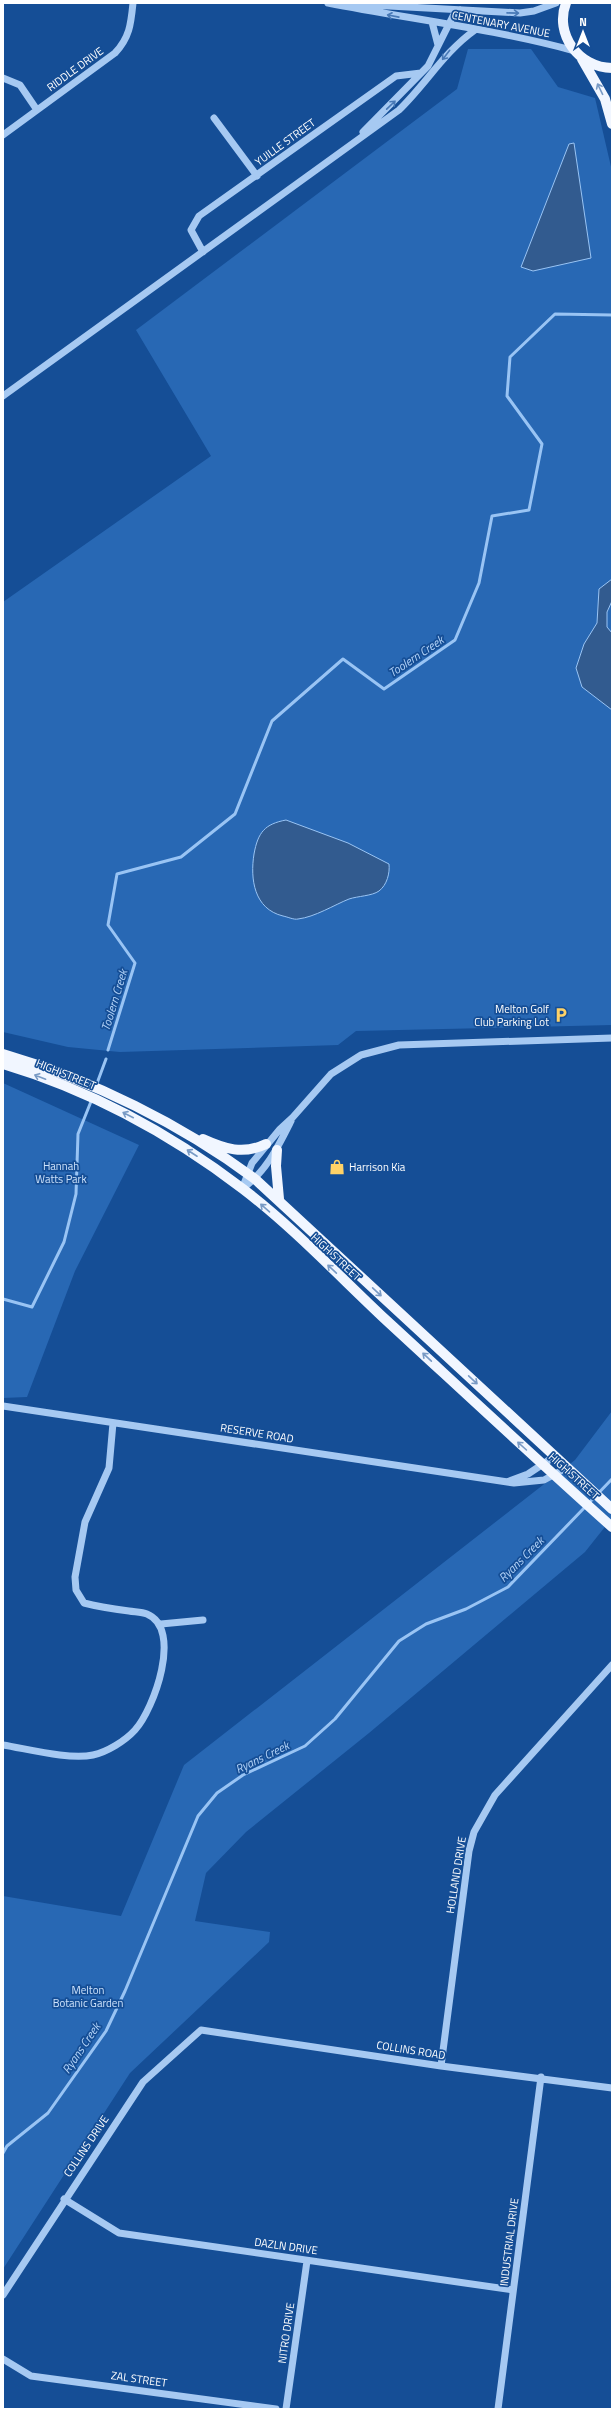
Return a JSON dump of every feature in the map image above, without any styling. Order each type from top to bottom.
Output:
[{"type":"main road","points":[[566,3],[563,25],[567,39],[578,54],[605,99],[612,124]]},
{"type":"main road","points":[[578,54],[600,66],[612,68]]},
{"type":"main road","name":"HIGH STREET","points":[[3,1054],[161,1121],[247,1173],[279,1199],[555,1456],[566,1468],[612,1509]]},
{"type":"main road","name":"HIGH STREET","points":[[3,1064],[78,1086]]},
{"type":"main road","name":"HIGH STREET","points":[[100,1096],[193,1154],[242,1188],[294,1234],[612,1527]]},
{"type":"main road","points":[[161,1121],[230,1150],[249,1151],[266,1144]]},
{"type":"main road","points":[[277,1150],[276,1166],[279,1199]]},
{"type":"street","name":"RIDDLE DRIVE","points":[[3,135],[115,52],[125,42],[130,29],[133,3]]},
{"type":"street","name":"CENTENARY AVENUE","points":[[328,3],[525,38],[578,54]]},
{"type":"street","name":"CENTENARY AVENUE","points":[[340,3],[520,13],[534,11],[556,3]]},
{"type":"street","points":[[342,151],[393,103],[433,59],[448,24],[453,16],[460,10]]},
{"type":"street","points":[[432,22],[438,45]]},
{"type":"street","points":[[3,396],[399,110],[423,86],[452,48],[475,30]]},
{"type":"street","name":"YUILLE STREET","points":[[203,252],[191,230],[199,216],[396,76],[421,73]]},
{"type":"street","points":[[3,78],[20,85],[37,110]]},
{"type":"street","points":[[214,118],[257,176]]},
{"type":"street","points":[[242,1188],[247,1173],[266,1144],[292,1118],[331,1074],[361,1055],[386,1047],[424,1043],[612,1038]]},
{"type":"street","points":[[242,1188],[255,1180],[277,1150],[292,1118]]},
{"type":"street","name":"RESERVE ROAD","points":[[3,1406],[517,1484],[540,1481],[555,1476],[566,1468]]},
{"type":"street","points":[[3,1745],[70,1755],[93,1755],[118,1744],[134,1731],[150,1708],[158,1687],[165,1637],[161,1624],[147,1614],[99,1607],[84,1603],[76,1590],[75,1577],[85,1522],[109,1468],[113,1423]]},
{"type":"street","points":[[507,1482],[543,1465],[555,1456]]},
{"type":"street","points":[[161,1624],[203,1620]]},
{"type":"street","name":"HOLLAND DRIVE","points":[[441,2066],[469,1851],[474,1832],[496,1795],[612,1665]]},
{"type":"street","name":"COLLINS DRIVE","points":[[3,2295],[64,2199],[143,2082],[196,2033],[201,2030],[207,2030]]},
{"type":"street","name":"COLLINS ROAD","points":[[207,2030],[441,2066],[612,2088]]},
{"type":"street","name":"INDUSTRIAL DRIVE","points":[[498,2409],[541,2078]]},
{"type":"street","name":"DAZLN DRIVE","points":[[64,2199],[119,2233],[514,2290]]},
{"type":"street","name":"NITRO DRIVE","points":[[286,2409],[307,2261]]},
{"type":"street","name":"ZAL STREET","points":[[3,2359],[31,2376],[276,2409]]},
{"type":"green space","points":[[468,49],[531,49],[558,87],[595,98],[612,171],[612,1025],[356,1031],[338,1045],[120,1052],[68,1047],[3,1032],[3,602],[211,456],[136,330],[457,89]]},
{"type":"green space","name":"Hannah Watts Park","points":[[3,1083],[139,1145],[75,1271],[27,1397],[3,1398]]},
{"type":"green space","name":"Melton Botanic Garden","points":[[612,1411],[612,1518],[585,1552],[369,1733],[246,1832],[206,1873],[195,1921],[270,1932],[269,1942],[130,2073],[3,2269],[3,1896],[121,1916],[184,1765],[575,1460]]},
{"type":"shaded area","points":[[574,143],[591,258],[533,271],[521,267],[569,144]]},
{"type":"shaded area","points":[[612,579],[612,601],[607,612],[607,627],[612,633],[612,710],[582,687],[576,668],[584,644],[597,623],[599,589]]},
{"type":"shaded area","points":[[286,820],[348,843],[389,864],[389,871],[384,886],[376,893],[349,899],[304,918],[295,919],[273,912],[260,900],[256,892],[253,873],[254,854],[260,835],[264,830],[273,824]]},
{"type":"waterway","name":"Toolern Creek","points":[[108,1050],[135,963],[108,925],[117,874],[181,857],[235,814],[272,721],[343,659],[384,689],[455,640],[479,583],[492,516],[529,510],[542,444],[507,396],[510,357],[555,314],[612,315]]},
{"type":"waterway","name":"Toolern Creek","points":[[96,1086],[106,1059]]},
{"type":"waterway","name":"Toolern Creek","points":[[3,1299],[32,1307],[64,1242],[76,1194],[78,1134],[92,1099]]},
{"type":"waterway","name":"Ryans Creek","points":[[3,2153],[7,2146],[48,2113],[106,2031],[125,1991],[198,1816],[217,1793],[243,1775],[305,1746],[335,1719],[399,1641],[426,1624],[466,1609],[508,1587],[612,1479]]},
{"type":"place","name":"Melton Golf Club Parking Lot","points":[[561,1015]]},
{"type":"place","name":"Harrison Kia","points":[[337,1167]]}]
